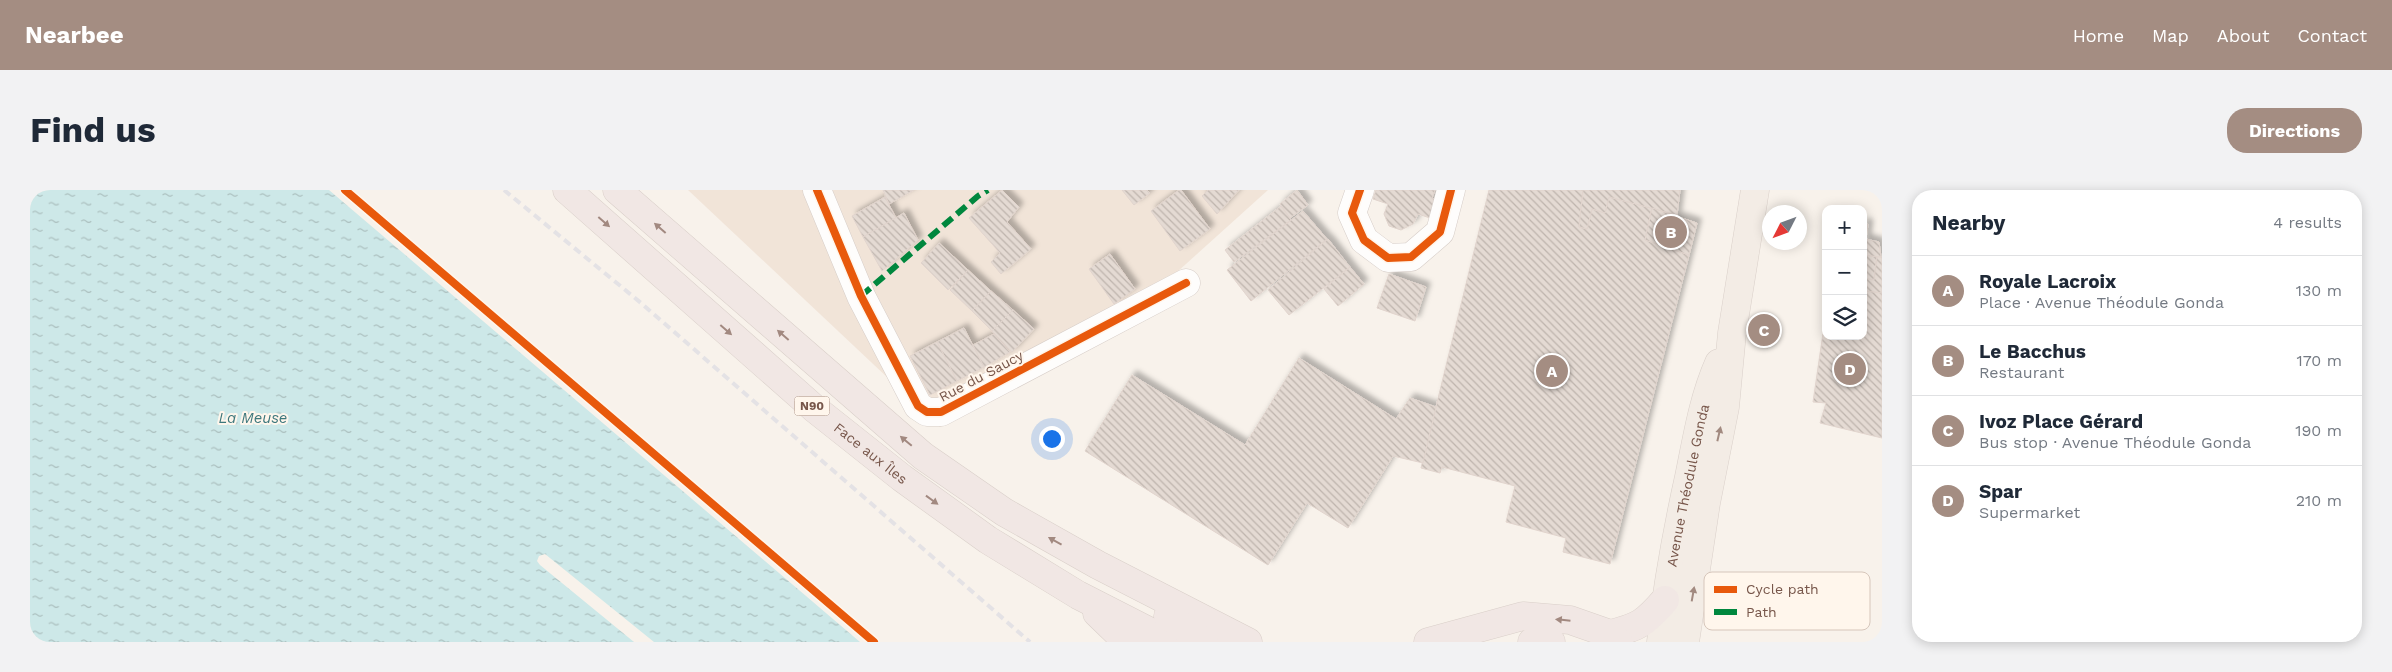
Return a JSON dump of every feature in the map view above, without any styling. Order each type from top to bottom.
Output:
[{"type":"highway","name":"Face aux Îles","points":[[567,190],[815,409],[902,478],[988,540],[1078,595]]},
{"type":"highway","name":"N90","points":[[617,190],[923,456],[1004,512],[1098,565],[1204,642]]},
{"type":"highway","points":[[1098,565],[1248,642]]},
{"type":"highway","points":[[1078,595],[1127,642]]},
{"type":"highway","name":"N90","points":[[1078,595],[1170,642]]},
{"type":"highway","points":[[1428,642],[1523,616],[1570,620],[1614,638],[1635,628],[1649,618],[1666,600]]},
{"type":"highway","points":[[1532,642],[1551,642]]},
{"type":"main road","name":"Avenue Théodule Gonda","points":[[1685,642],[1706,503],[1725,407],[1732,333],[1755,190]]},
{"type":"main road","name":"Avenue Théodule Gonda","points":[[1661,642],[1666,600],[1696,438],[1711,382],[1732,333]]},
{"type":"street","name":"Rue du Saucy","points":[[817,190],[862,296],[918,406],[927,412],[941,412],[1186,284]]},
{"type":"street","points":[[1360,190],[1352,212],[1364,240],[1388,258],[1411,257],[1440,232],[1451,190]]},
{"type":"shaded area","points":[[688,190],[1268,190],[1176,273],[940,427]]},
{"type":"water","name":"La Meuse","points":[[30,190],[329,190],[860,642],[654,642],[545,554],[539,556],[537,561],[540,565],[634,642],[30,642]]},
{"type":"building","points":[[883,190],[914,190],[889,204]]},
{"type":"building","points":[[1002,190],[1019,207],[1007,222],[1031,249],[1001,274],[991,262],[1000,253],[969,218]]},
{"type":"building","points":[[1122,190],[1147,190],[1150,193],[1134,205]]},
{"type":"building","points":[[1181,190],[1210,229],[1180,251],[1151,211]]},
{"type":"building","points":[[1208,190],[1239,190],[1217,214],[1202,196]]},
{"type":"building","points":[[1297,190],[1308,205],[1290,218],[1280,204]]},
{"type":"building","points":[[1376,190],[1435,190],[1432,198],[1439,201],[1433,219],[1418,214],[1413,224],[1401,230],[1389,226],[1384,214],[1388,204],[1373,199]]},
{"type":"building","points":[[1489,190],[1583,190],[1579,227],[1587,229],[1592,209],[1605,213],[1609,197],[1652,208],[1645,240],[1689,255],[1610,564],[1563,552],[1566,538],[1506,522],[1515,486],[1442,467],[1440,473],[1421,468]]},
{"type":"building","points":[[1583,190],[1680,190],[1677,215],[1609,197],[1605,213],[1592,209],[1587,229],[1579,227]]},
{"type":"building","points":[[885,197],[896,218],[863,237],[852,216]]},
{"type":"building","points":[[1281,206],[1291,220],[1234,262],[1225,250]]},
{"type":"building","points":[[1652,208],[1697,223],[1689,255],[1645,240]]},
{"type":"building","points":[[1303,211],[1327,239],[1251,301],[1227,270]]},
{"type":"building","points":[[904,213],[918,240],[882,271],[863,237]]},
{"type":"building","points":[[1328,239],[1350,267],[1289,315],[1268,290]]},
{"type":"building","points":[[1867,239],[1879,242],[1881,257],[1867,255]]},
{"type":"building","points":[[939,243],[968,270],[948,290],[921,263]]},
{"type":"building","points":[[1110,254],[1135,289],[1114,304],[1089,269]]},
{"type":"building","points":[[1867,256],[1877,257],[1874,280],[1867,279]]},
{"type":"building","points":[[1877,257],[1882,257],[1882,293],[1867,291],[1867,279],[1874,280]]},
{"type":"building","points":[[1350,267],[1364,284],[1338,306],[1324,289]]},
{"type":"building","points":[[968,270],[991,291],[972,311],[950,290]]},
{"type":"building","points":[[1389,274],[1426,287],[1415,321],[1377,308]]},
{"type":"building","points":[[991,291],[1013,310],[992,331],[972,311]]},
{"type":"building","points":[[1867,291],[1882,293],[1882,438],[1820,423],[1826,403],[1813,402],[1822,340],[1867,340]]},
{"type":"building","points":[[1013,310],[1034,329],[1012,352],[992,331]]},
{"type":"building","points":[[964,328],[984,367],[957,381],[937,342]]},
{"type":"building","points":[[1765,331],[1771,331],[1768,348],[1763,347]]},
{"type":"building","points":[[994,334],[1010,352],[984,367],[973,345]]},
{"type":"building","points":[[937,342],[957,381],[930,395],[910,356]]},
{"type":"building","points":[[1299,358],[1396,419],[1410,398],[1436,407],[1423,463],[1393,456],[1348,528],[1307,503],[1268,565],[1085,451],[1132,375],[1245,445]]},
{"type":"railway","points":[[504,190],[641,303],[1030,642]]},
{"type":"marked path","points":[[861,296],[978,196],[988,190]]},
{"type":"cycle path","points":[[345,190],[874,642]]},
{"type":"cycle path","points":[[817,190],[861,296],[918,406],[927,412],[941,412],[1186,283]]},
{"type":"cycle path","points":[[1360,190],[1352,213],[1364,240],[1388,258],[1411,257],[1440,232],[1451,190]]},
{"type":"place","name":"Le Bacchus","points":[[1671,232]]},
{"type":"place","name":"Ivoz Place Gérard","points":[[1764,330]]},
{"type":"place","name":"Spar","points":[[1850,369]]},
{"type":"place","name":"Royale Lacroix","points":[[1552,371]]}]
